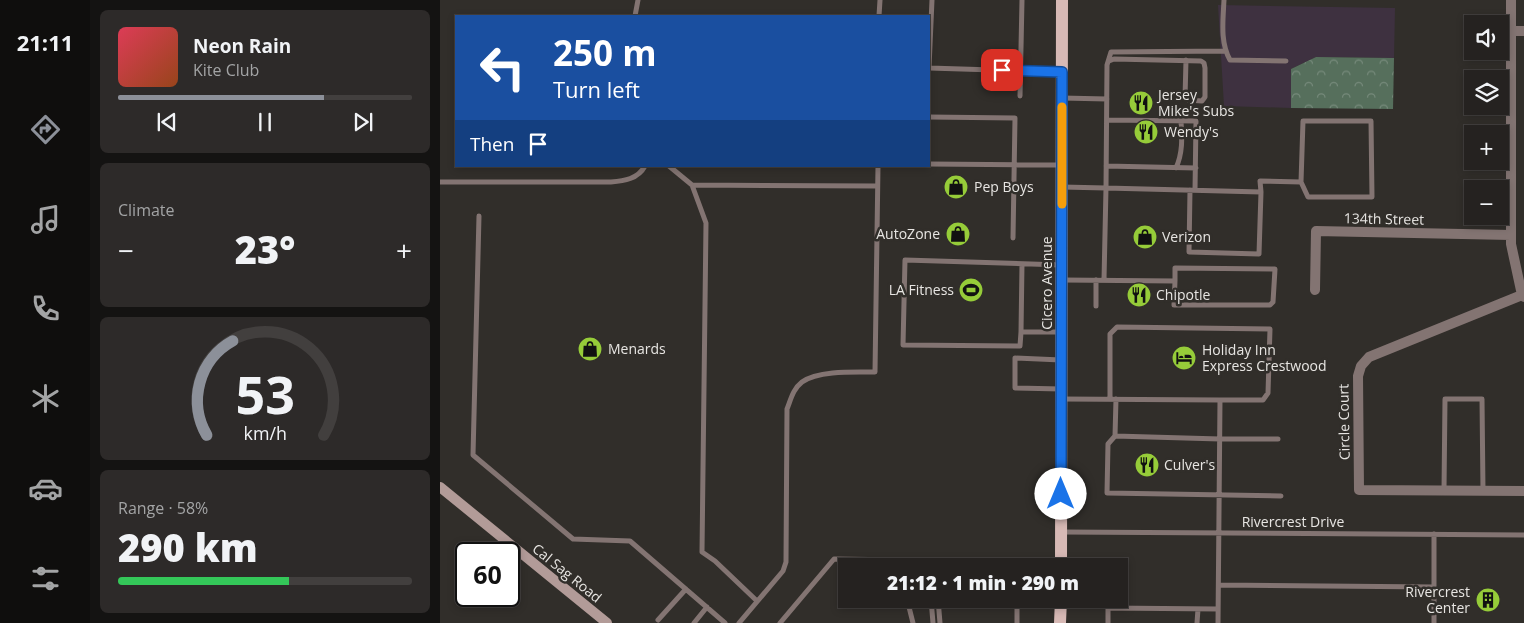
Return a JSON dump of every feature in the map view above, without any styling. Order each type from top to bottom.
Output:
[{"type":"main road","name":"Cicero Avenue","points":[[1061,558],[1062,0]]},
{"type":"main road","points":[[1060,623],[1061,608]]},
{"type":"street","points":[[1511,0],[1511,244],[1523,296]]},
{"type":"street","points":[[1511,31],[1524,32]]},
{"type":"street","name":"134th Street","points":[[1315,290],[1316,231],[1511,235]]},
{"type":"street","name":"Circle Court","points":[[1523,296],[1369,357],[1361,366],[1358,376],[1359,490],[1524,491]]},
{"type":"street","name":"Cal Sag Road","points":[[440,487],[607,623]]},
{"type":"lane","points":[[635,15],[638,0]]},
{"type":"lane","points":[[880,0],[880,15]]},
{"type":"lane","points":[[930,45],[932,0]]},
{"type":"lane","points":[[1020,96],[1022,0]]},
{"type":"lane","points":[[1224,0],[1223,40],[1225,51],[1230,60],[1286,61]]},
{"type":"lane","points":[[1104,280],[1107,65],[1111,52],[1225,51]]},
{"type":"lane","points":[[1109,60],[1186,60],[1201,61],[1204,63],[1205,97],[1202,100],[1188,100],[1185,98],[1186,60]]},
{"type":"lane","points":[[930,68],[1062,72]]},
{"type":"lane","points":[[1062,98],[1107,99]]},
{"type":"lane","points":[[930,117],[1015,118],[1013,238]]},
{"type":"lane","points":[[1107,120],[1196,121],[1196,168],[1188,252],[1259,254],[1260,181],[1301,182]]},
{"type":"lane","points":[[1176,168],[1181,157],[1181,121]]},
{"type":"lane","points":[[1302,121],[1371,122],[1372,197],[1308,197],[1301,182],[1302,121]]},
{"type":"lane","points":[[930,164],[1062,165]]},
{"type":"lane","points":[[1106,166],[1196,168]]},
{"type":"lane","points":[[440,182],[625,181],[634,177],[644,167]]},
{"type":"lane","points":[[670,167],[692,185],[706,223],[702,552],[715,561],[757,601]]},
{"type":"lane","points":[[739,623],[783,571],[786,562],[787,409],[792,394],[803,381],[826,373],[875,372],[878,167]]},
{"type":"lane","points":[[692,185],[878,186]]},
{"type":"lane","points":[[1062,187],[1260,192]]},
{"type":"lane","points":[[479,216],[473,455],[573,539],[630,541],[725,623]]},
{"type":"lane","points":[[1022,264],[1020,346],[903,345],[905,260],[1062,265]]},
{"type":"lane","points":[[1175,268],[1275,269],[1273,302],[1270,305],[1174,305],[1175,281],[1175,268]]},
{"type":"lane","points":[[1062,280],[1175,281]]},
{"type":"lane","points":[[1096,280],[1096,306]]},
{"type":"lane","points":[[1062,360],[1016,358],[1015,388],[1110,399],[1263,400],[1268,393],[1270,330],[1118,327],[1110,334],[1110,399]]},
{"type":"lane","points":[[1021,332],[1062,332]]},
{"type":"lane","points":[[1116,399],[1115,436],[1108,444],[1107,493],[1281,496]]},
{"type":"lane","points":[[1444,490],[1445,399],[1482,399],[1483,491]]},
{"type":"lane","points":[[1218,623],[1220,400]]},
{"type":"lane","points":[[1115,436],[1278,439]]},
{"type":"lane","name":"Rivercrest Drive","points":[[1061,532],[1524,535]]},
{"type":"lane","points":[[1434,534],[1434,623]]},
{"type":"lane","points":[[780,623],[834,559],[838,559]]},
{"type":"lane","points":[[1218,585],[1434,587]]},
{"type":"lane","points":[[658,620],[686,589]]},
{"type":"lane","points":[[694,623],[707,607]]},
{"type":"lane","points":[[909,608],[913,623]]},
{"type":"lane","points":[[932,608],[933,623]]},
{"type":"lane","points":[[939,608],[940,623]]},
{"type":"lane","points":[[1017,608],[1017,623]]},
{"type":"lane","points":[[1108,623],[1108,608],[1218,609]]},
{"type":"lane","points":[[1197,623],[1198,609]]},
{"type":"shaded area","points":[[1218,5],[1395,8],[1394,58],[1316,57],[1291,69],[1291,108],[1224,106]]},
{"type":"green space","points":[[1316,57],[1394,58],[1393,109],[1291,108],[1291,69]]},
{"type":"slow traffic","points":[[1062,107],[1062,204]]},
{"type":"place","name":"Jersey Mike's Subs","points":[[1141,103]]},
{"type":"place","name":"Wendy's","points":[[1146,132]]},
{"type":"place","name":"Pep Boys","points":[[956,187]]},
{"type":"place","name":"AutoZone","points":[[958,234]]},
{"type":"place","name":"Verizon","points":[[1145,237]]},
{"type":"place","name":"LA Fitness","points":[[971,290]]},
{"type":"place","name":"Chipotle","points":[[1139,295]]},
{"type":"place","name":"Menards","points":[[590,349]]},
{"type":"place","name":"Holiday Inn Express Crestwood","points":[[1184,358]]},
{"type":"place","name":"Culver's","points":[[1147,465]]},
{"type":"place","name":"Rivercrest Center","points":[[1488,600]]},
{"type":"route","points":[[1002,70],[1062,72],[1061,494]]}]
